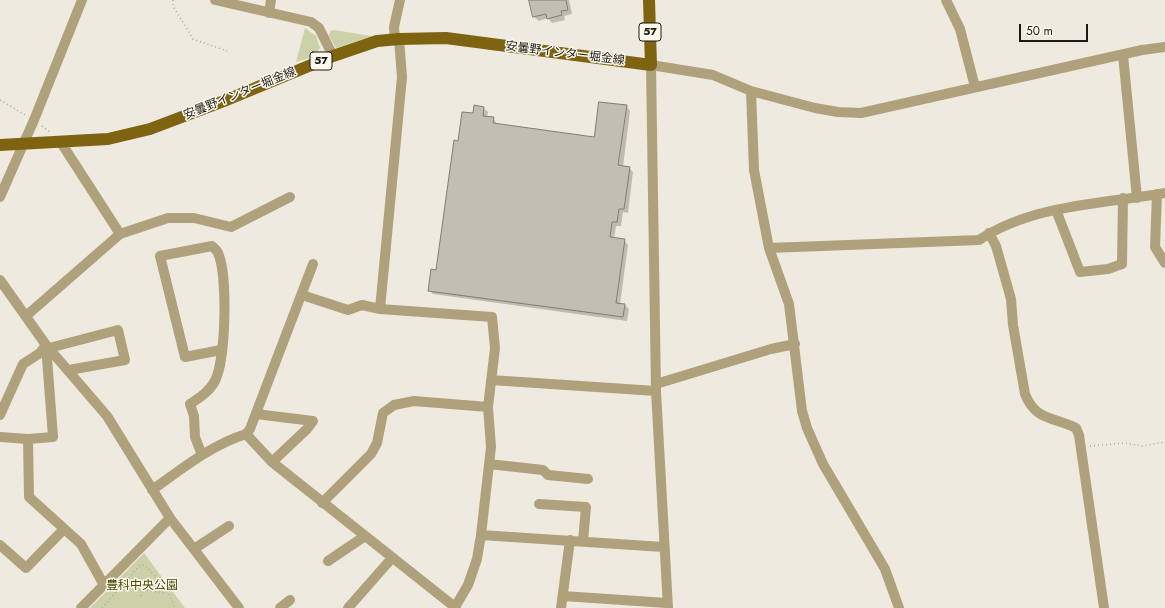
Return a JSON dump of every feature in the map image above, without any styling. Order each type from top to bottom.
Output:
[{"type":"main road","name":"57","points":[[649,0],[651,65]]},
{"type":"main road","name":"安曇野インター堀金線","points":[[0,145],[108,139],[150,129],[224,101],[333,56],[377,42],[397,39],[446,38],[651,65]]},
{"type":"street","points":[[0,197],[34,120],[82,0]]},
{"type":"street","points":[[215,0],[241,4],[269,13],[311,22],[319,28],[333,56]]},
{"type":"street","points":[[269,13],[271,0]]},
{"type":"street","points":[[380,309],[402,77],[394,27],[400,0]]},
{"type":"street","points":[[946,0],[960,29],[975,87]]},
{"type":"street","points":[[563,596],[667,605],[656,388],[651,65],[713,76],[751,91],[815,108],[838,112],[861,112],[1165,47]]},
{"type":"street","points":[[1123,56],[1137,198]]},
{"type":"street","points":[[751,91],[754,170],[769,248],[789,304],[802,410],[806,428],[823,464],[884,569],[899,608]]},
{"type":"street","points":[[60,142],[120,234]]},
{"type":"street","points":[[769,248],[979,240],[989,233],[1056,210],[1123,198],[1137,198],[1161,194],[1155,247],[1165,263]]},
{"type":"street","points":[[26,316],[120,234],[168,218],[194,218],[231,226],[290,197]]},
{"type":"street","points":[[1056,210],[1080,272],[1108,269],[1122,264],[1123,198]]},
{"type":"street","points":[[989,233],[996,246],[1011,299],[1014,332],[1025,394],[1029,404],[1035,412],[1076,428],[1081,447],[1104,608]]},
{"type":"street","points":[[202,455],[195,437],[194,416],[190,404],[205,394],[214,382],[222,350],[224,278],[218,252],[212,246],[160,256],[185,357],[222,350]]},
{"type":"street","points":[[152,490],[202,455],[230,439],[246,434],[250,429],[313,264]]},
{"type":"street","points":[[0,280],[48,346],[107,416],[170,518],[239,608]]},
{"type":"street","points":[[246,434],[272,462],[455,608],[468,585],[477,558],[481,535],[491,447],[488,407],[495,348],[492,317],[380,309],[362,305],[348,310],[302,295]]},
{"type":"street","points":[[0,415],[23,364],[48,346],[118,330],[125,360],[69,370]]},
{"type":"street","points":[[492,380],[656,388],[771,349],[795,344]]},
{"type":"street","points":[[0,437],[28,439],[53,437],[48,346]]},
{"type":"street","points":[[322,503],[371,454],[377,443],[383,412],[394,405],[414,401],[488,407]]},
{"type":"street","points":[[256,414],[313,421],[307,429],[272,462]]},
{"type":"street","points":[[28,439],[29,497],[81,544],[104,585]]},
{"type":"street","points":[[489,464],[543,470],[548,475],[588,479]]},
{"type":"street","points":[[539,504],[586,508],[583,541]]},
{"type":"street","points":[[81,608],[170,518]]},
{"type":"street","points":[[194,549],[229,526]]},
{"type":"street","points":[[0,545],[26,568],[64,529]]},
{"type":"street","points":[[481,535],[663,547]]},
{"type":"street","points":[[328,561],[365,536]]},
{"type":"street","points":[[561,608],[570,540]]},
{"type":"street","points":[[348,608],[392,558]]},
{"type":"street","points":[[280,608],[290,600]]},
{"type":"path","points":[[173,0],[173,6],[193,39],[227,51]]},
{"type":"path","points":[[0,100],[34,120],[60,142]]},
{"type":"path","points":[[1081,447],[1125,443],[1142,446],[1165,442]]},
{"type":"path","points":[[102,608],[140,565],[144,565],[154,574],[173,599],[174,608]]},
{"type":"path","points":[[124,584],[143,590],[167,592]]},
{"type":"path","points":[[141,596],[143,590]]},
{"type":"green space","points":[[305,28],[316,36],[320,48],[313,57],[296,62]]},
{"type":"green space","points":[[334,30],[372,36],[336,48],[329,36],[330,31]]},
{"type":"green space","name":"豊科中央公園","points":[[144,553],[185,608],[90,608]]},
{"type":"building","points":[[529,0],[566,0],[568,10],[561,11],[562,15],[547,19],[546,14],[533,17]]},
{"type":"building","points":[[599,102],[627,105],[618,165],[630,167],[624,209],[619,209],[617,222],[612,222],[610,237],[625,239],[616,303],[625,304],[623,317],[428,291],[431,269],[436,270],[454,140],[458,141],[462,112],[473,113],[474,105],[484,107],[483,116],[494,117],[493,123],[594,137]]}]
